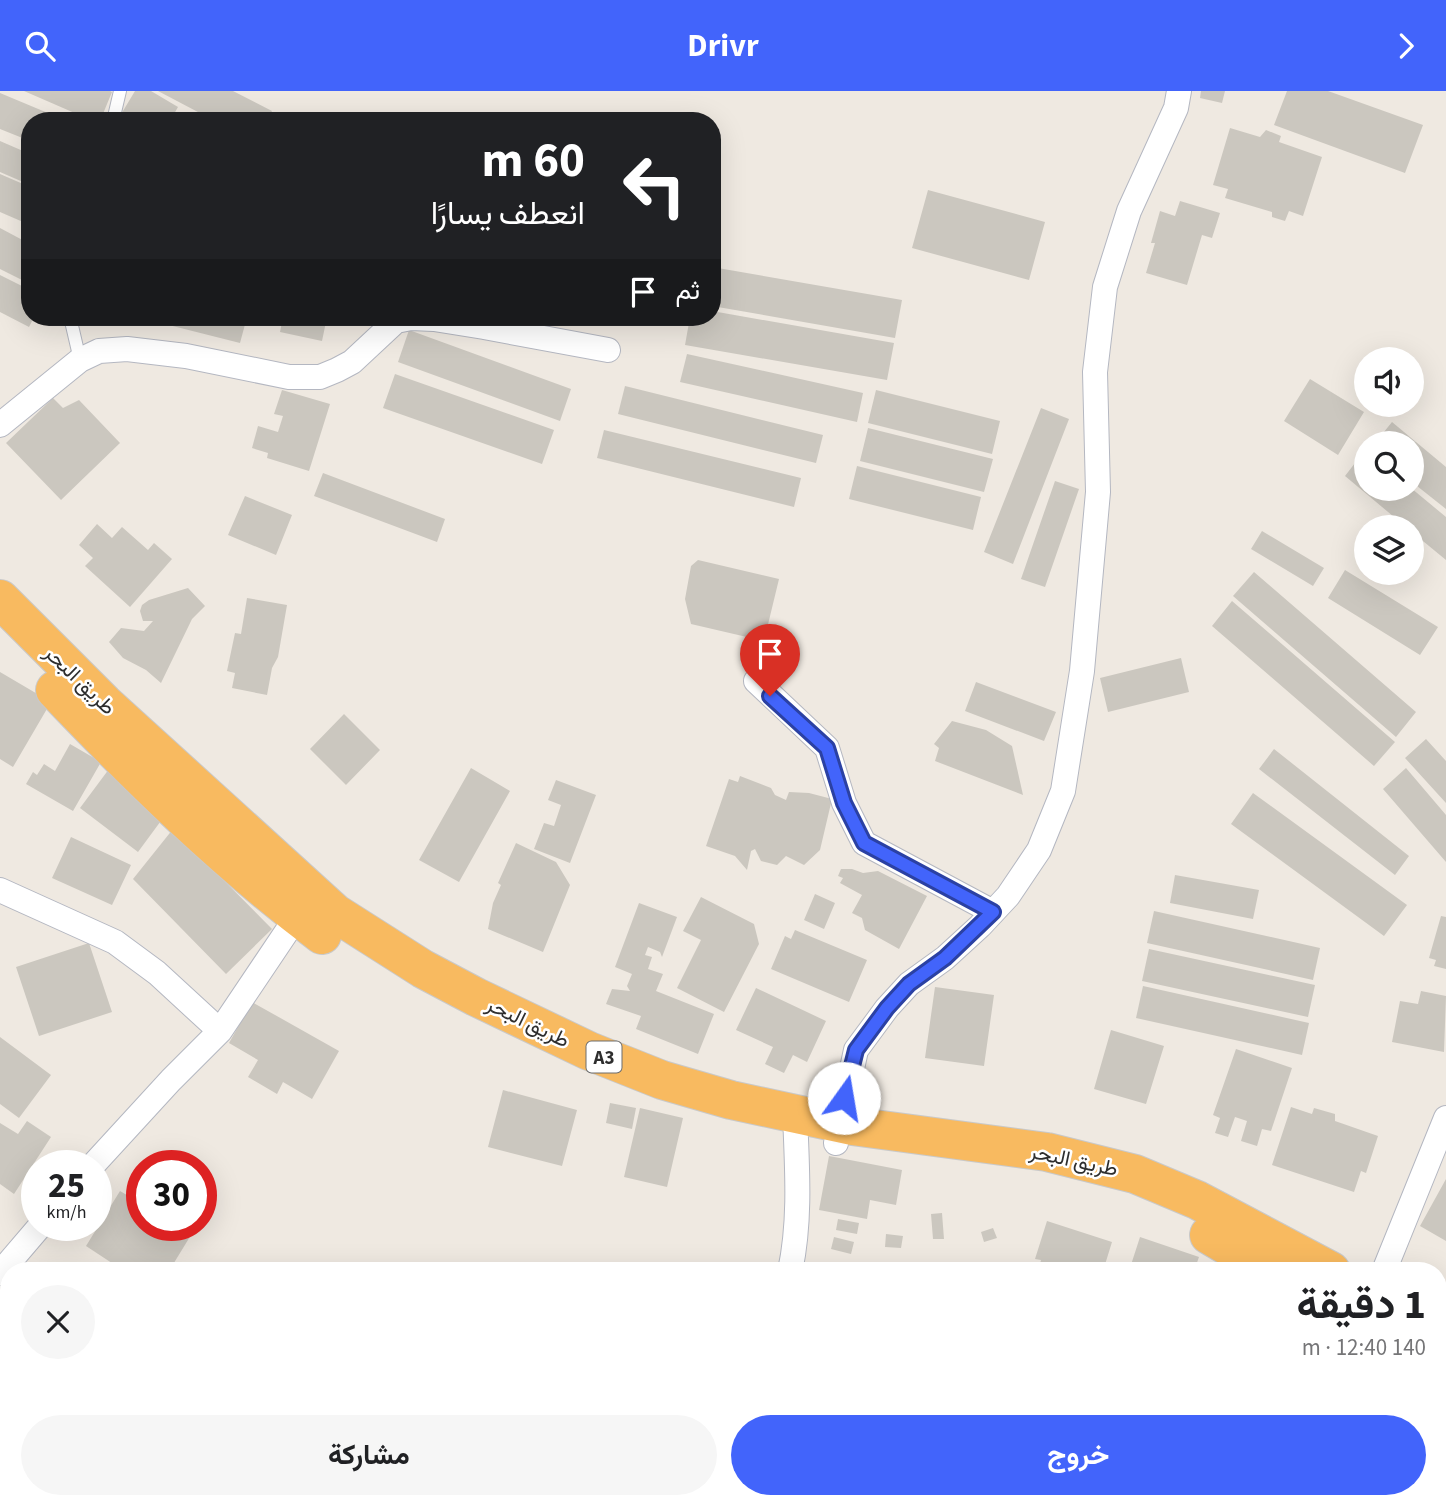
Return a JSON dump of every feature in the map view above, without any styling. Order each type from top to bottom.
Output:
[{"type":"highway","name":"طريق البحر","points":[[0,599],[305,904],[321,934],[455,1012],[547,1058],[653,1098],[837,1132],[1091,1185],[1128,1197],[1182,1221],[1256,1262]]},
{"type":"highway","name":"طريق البحر","points":[[0,633],[133,769],[191,824],[305,904]]},
{"type":"highway","name":"طريق البحر","points":[[837,1132],[852,1126],[1047,1152],[1135,1174],[1197,1200],[1314,1262]]},
{"type":"street","points":[[837,1132],[856,1050],[887,1008],[909,984],[945,958],[1008,896],[1039,850],[1063,791],[1082,671],[1098,492],[1096,372],[1105,287],[1129,211],[1176,108],[1179,91]]},
{"type":"street","points":[[0,425],[80,360],[99,351],[127,349],[186,356],[289,377],[320,377],[352,362],[391,326]]},
{"type":"street","points":[[478,326],[608,350]]},
{"type":"street","points":[[756,681],[827,748],[844,803],[864,843],[993,912]]},
{"type":"street","points":[[0,890],[115,942],[157,973],[220,1031]]},
{"type":"street","points":[[107,1150],[220,1031],[305,904]]},
{"type":"street","points":[[1388,1262],[1446,1118]]},
{"type":"street","points":[[791,1262],[795,1234],[796,1126]]},
{"type":"street","points":[[9,1262],[27,1241]]},
{"type":"lane","points":[[115,112],[120,91]]},
{"type":"lane","points":[[72,326],[80,360]]},
{"type":"building","points":[[24,91],[112,92],[104,112],[72,112]]},
{"type":"building","points":[[135,91],[151,91],[178,107],[175,112],[122,112]]},
{"type":"building","points":[[158,91],[233,91],[272,111],[272,112],[198,112]]},
{"type":"building","points":[[1201,91],[1225,91],[1222,103],[1200,98]]},
{"type":"building","points":[[1287,91],[1328,91],[1423,125],[1405,173],[1274,125]]},
{"type":"building","points":[[0,93],[45,112],[21,112],[21,137],[0,129]]},
{"type":"building","points":[[1230,128],[1260,137],[1266,130],[1281,136],[1279,142],[1322,157],[1303,216],[1289,211],[1285,221],[1272,217],[1272,212],[1225,198],[1228,189],[1213,185]]},
{"type":"building","points":[[0,141],[21,150],[21,181],[0,172]]},
{"type":"building","points":[[0,174],[21,183],[21,221],[0,212]]},
{"type":"building","points":[[928,190],[1045,222],[1029,280],[912,248]]},
{"type":"building","points":[[1180,201],[1220,213],[1212,238],[1202,235],[1187,285],[1146,273],[1155,243],[1151,243],[1160,211],[1175,216]]},
{"type":"building","points":[[0,228],[21,239],[21,280],[0,269]]},
{"type":"building","points":[[721,269],[902,300],[895,338],[721,308]]},
{"type":"building","points":[[0,275],[21,286],[21,323],[0,312]]},
{"type":"building","points":[[721,313],[894,343],[887,380],[685,345],[688,326],[721,326]]},
{"type":"building","points":[[173,326],[245,326],[240,343]]},
{"type":"building","points":[[281,326],[325,326],[322,341],[280,332]]},
{"type":"building","points":[[409,330],[571,389],[560,421],[398,362]]},
{"type":"building","points":[[687,354],[863,393],[857,422],[680,382]]},
{"type":"building","points":[[395,374],[554,430],[542,464],[383,408]]},
{"type":"building","points":[[1310,379],[1354,406],[1354,417],[1361,417],[1338,455],[1284,421]]},
{"type":"building","points":[[625,386],[823,435],[816,463],[618,414]]},
{"type":"building","points":[[282,390],[330,404],[309,471],[267,458],[268,453],[252,448],[258,426],[278,432],[283,416],[274,414]]},
{"type":"building","points":[[876,390],[1000,421],[992,454],[868,423]]},
{"type":"building","points":[[53,398],[63,408],[79,400],[120,443],[61,500],[6,443]]},
{"type":"building","points":[[1041,408],[1069,419],[1013,564],[984,552]]},
{"type":"building","points":[[1392,422],[1403,431],[1385,431]]},
{"type":"building","points":[[868,428],[993,459],[984,492],[860,461]]},
{"type":"building","points":[[604,430],[801,478],[794,507],[597,458]]},
{"type":"building","points":[[1424,449],[1446,467],[1446,509],[1424,492]]},
{"type":"building","points":[[1354,464],[1354,484],[1345,476]]},
{"type":"building","points":[[857,466],[981,497],[973,530],[849,499]]},
{"type":"building","points":[[323,473],[445,519],[437,542],[314,496]]},
{"type":"building","points":[[1055,481],[1079,489],[1045,587],[1021,579]]},
{"type":"building","points":[[245,496],[292,515],[276,555],[228,535]]},
{"type":"building","points":[[1424,499],[1446,517],[1446,560],[1424,542],[1424,515],[1392,515],[1375,501],[1424,501]]},
{"type":"building","points":[[97,524],[112,538],[122,527],[148,550],[154,543],[172,559],[130,607],[85,566],[93,558],[79,545]]},
{"type":"building","points":[[1262,531],[1324,568],[1313,586],[1251,549]]},
{"type":"building","points":[[698,560],[779,579],[764,641],[691,624],[685,599],[691,566]]},
{"type":"building","points":[[1345,570],[1354,576],[1354,585],[1369,585],[1438,627],[1420,655],[1328,598]]},
{"type":"building","points":[[1254,572],[1416,712],[1396,737],[1233,596]]},
{"type":"building","points":[[188,588],[205,606],[192,619],[161,683],[146,670],[123,658],[109,642],[121,628],[144,631],[153,621],[143,621],[140,611],[142,605],[149,600]]},
{"type":"building","points":[[247,598],[287,605],[278,657],[272,668],[267,695],[232,688],[235,673],[227,671],[235,633],[241,634]]},
{"type":"building","points":[[1232,601],[1395,742],[1374,766],[1212,626]]},
{"type":"building","points":[[1181,658],[1189,692],[1108,712],[1100,678]]},
{"type":"building","points":[[0,672],[51,702],[13,767],[0,759]]},
{"type":"building","points":[[976,682],[1056,712],[1044,741],[965,711]]},
{"type":"building","points":[[344,714],[380,750],[346,785],[310,749]]},
{"type":"building","points":[[952,721],[986,730],[1012,746],[1023,795],[935,761],[939,748],[934,744]]},
{"type":"building","points":[[1426,739],[1446,761],[1446,803],[1405,758]]},
{"type":"building","points":[[70,744],[101,762],[73,811],[26,784],[33,772],[37,775],[44,764],[55,771]]},
{"type":"building","points":[[1274,749],[1409,856],[1395,875],[1259,769]]},
{"type":"building","points":[[471,768],[510,791],[459,882],[419,860]]},
{"type":"building","points":[[1406,768],[1446,815],[1446,862],[1383,789]]},
{"type":"building","points":[[109,769],[166,814],[138,852],[80,808]]},
{"type":"building","points":[[740,776],[771,788],[775,795],[786,800],[789,792],[809,793],[832,799],[820,850],[804,865],[786,856],[777,865],[761,861],[755,849],[751,851],[747,870],[735,856],[706,846],[729,779],[738,782]]},
{"type":"building","points":[[556,780],[596,795],[570,863],[534,849],[544,823],[554,826],[561,805],[548,800]]},
{"type":"building","points":[[1253,793],[1407,905],[1384,936],[1231,824]]},
{"type":"building","points":[[173,829],[272,929],[226,974],[133,879]]},
{"type":"building","points":[[71,837],[131,865],[112,905],[52,878]]},
{"type":"building","points":[[516,843],[556,862],[570,885],[543,952],[488,929],[493,903],[501,885],[498,883]]},
{"type":"building","points":[[841,869],[863,873],[878,871],[927,896],[899,949],[865,930],[862,918],[852,913],[862,895],[840,883],[843,878],[838,876]]},
{"type":"building","points":[[1175,875],[1259,890],[1253,919],[1170,903]]},
{"type":"building","points":[[815,894],[835,903],[824,929],[804,920]]},
{"type":"building","points":[[701,897],[754,924],[759,944],[724,1012],[677,988],[701,940],[683,931]]},
{"type":"building","points":[[639,903],[677,917],[662,957],[660,952],[648,947],[645,955],[652,957],[648,969],[663,974],[656,991],[714,1014],[698,1054],[636,1029],[641,1016],[606,1004],[612,989],[630,991],[627,986],[632,974],[615,967]]},
{"type":"building","points":[[1154,911],[1320,948],[1313,980],[1147,943]]},
{"type":"building","points":[[1441,916],[1446,917],[1446,969],[1434,966],[1436,960],[1429,958]]},
{"type":"building","points":[[795,930],[867,960],[849,1002],[771,969],[785,936],[791,939]]},
{"type":"building","points":[[89,943],[112,1012],[39,1036],[16,967]]},
{"type":"building","points":[[1149,949],[1315,985],[1308,1017],[1142,981]]},
{"type":"building","points":[[1143,986],[1309,1023],[1302,1055],[1136,1018]]},
{"type":"building","points":[[935,987],[994,995],[984,1066],[925,1058]]},
{"type":"building","points":[[756,988],[826,1021],[807,1062],[793,1055],[784,1073],[765,1064],[773,1047],[736,1030]]},
{"type":"building","points":[[1421,991],[1446,996],[1444,1052],[1392,1042],[1400,1001],[1418,1004]]},
{"type":"building","points":[[252,1002],[339,1051],[312,1099],[283,1082],[277,1094],[248,1077],[258,1060],[229,1043]]},
{"type":"building","points":[[1111,1030],[1164,1046],[1146,1104],[1094,1089]]},
{"type":"building","points":[[0,1037],[51,1075],[19,1118],[0,1104]]},
{"type":"building","points":[[1236,1049],[1292,1068],[1271,1131],[1262,1129],[1257,1146],[1241,1141],[1247,1121],[1235,1117],[1228,1137],[1215,1133],[1220,1118],[1213,1115]]},
{"type":"building","points":[[503,1090],[577,1110],[562,1166],[488,1147]]},
{"type":"building","points":[[610,1103],[636,1108],[632,1129],[606,1123]]},
{"type":"building","points":[[1291,1107],[1312,1114],[1314,1108],[1335,1114],[1335,1121],[1378,1136],[1366,1173],[1361,1171],[1354,1192],[1272,1165]]},
{"type":"building","points":[[640,1108],[683,1118],[667,1187],[624,1177]]},
{"type":"building","points":[[27,1121],[51,1137],[43,1150],[21,1150],[21,1183],[14,1194],[0,1184],[0,1123],[18,1134]]},
{"type":"building","points":[[829,1156],[902,1170],[896,1205],[870,1200],[867,1219],[819,1210]]},
{"type":"building","points":[[1446,1179],[1446,1241],[1420,1226]]},
{"type":"building","points":[[120,1191],[126,1195],[126,1241],[187,1241],[174,1262],[110,1262],[86,1246],[89,1241],[112,1241],[112,1204]]},
{"type":"building","points":[[942,1213],[944,1239],[933,1239],[931,1214]]},
{"type":"building","points":[[838,1219],[859,1223],[857,1234],[836,1230]]},
{"type":"building","points":[[1047,1221],[1112,1242],[1106,1262],[1040,1262],[1035,1259]]},
{"type":"building","points":[[993,1228],[997,1238],[984,1242],[981,1232]]},
{"type":"building","points":[[886,1234],[903,1236],[901,1248],[885,1247]]},
{"type":"building","points":[[834,1237],[854,1242],[851,1254],[831,1249]]},
{"type":"building","points":[[1140,1237],[1199,1257],[1197,1262],[1132,1262]]},
{"type":"route","points":[[770,696],[827,748],[844,803],[864,843],[993,912],[945,958],[909,984],[887,1008],[856,1050],[844,1098]]}]
